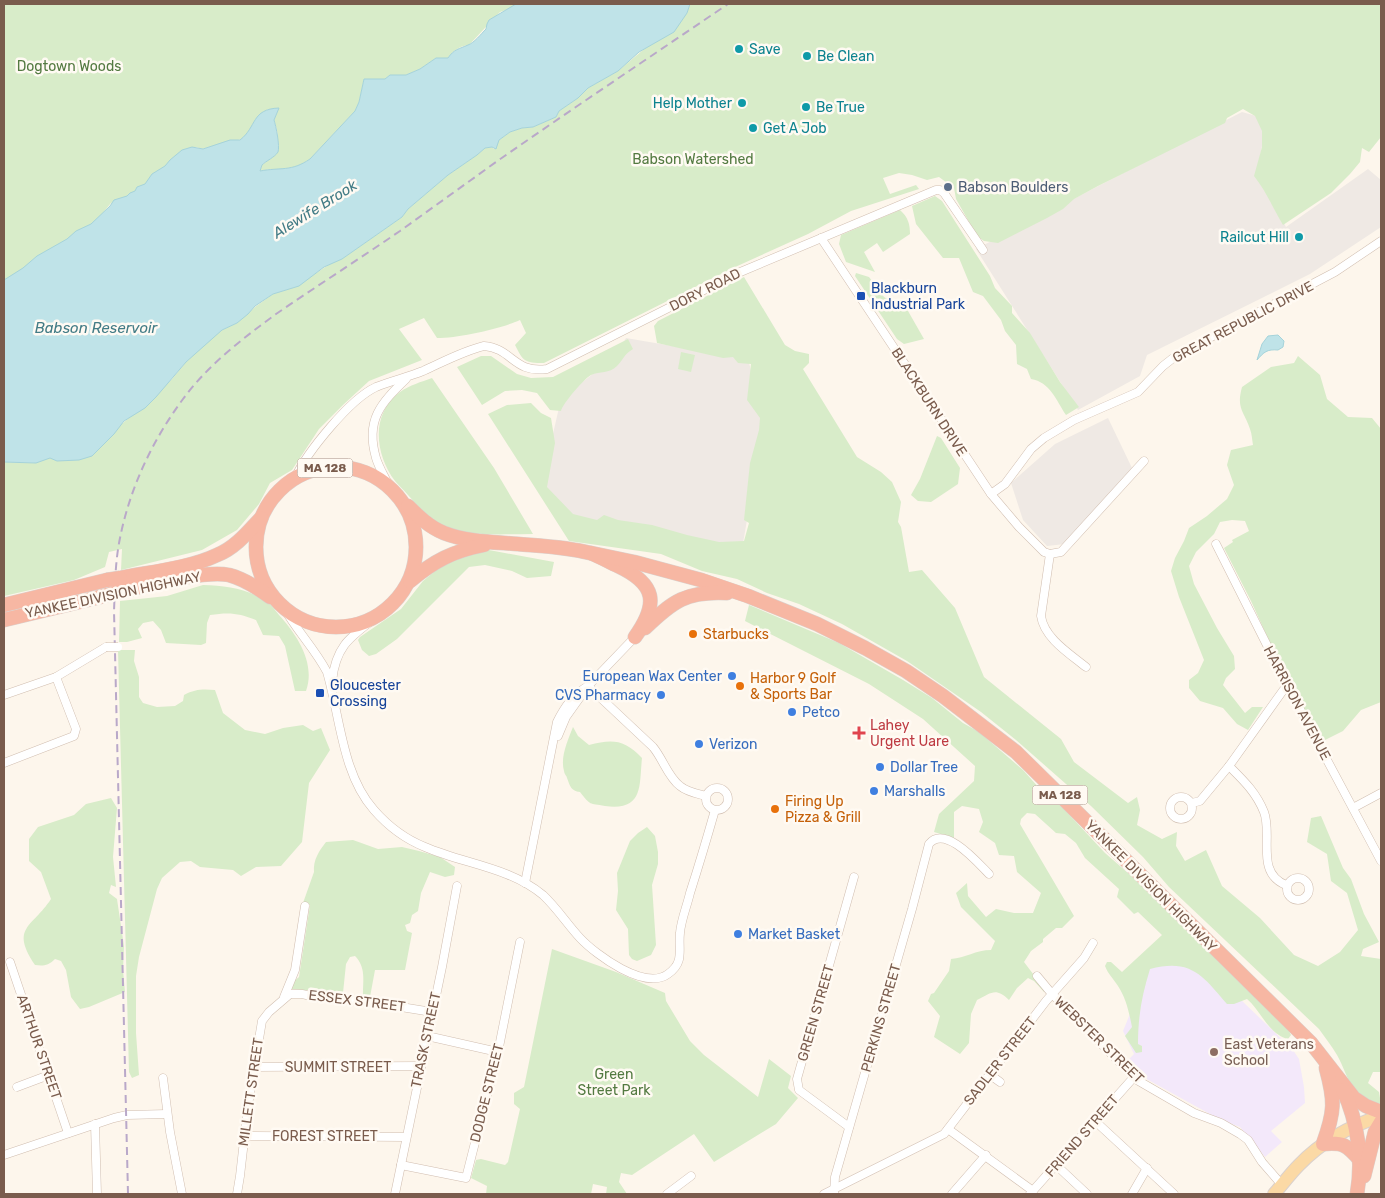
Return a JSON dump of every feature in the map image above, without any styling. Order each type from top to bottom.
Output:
[{"type":"highway","name":"MA 128","points":[[261,518],[272,499],[295,478],[316,470],[340,467],[365,472],[389,486],[419,517],[444,533],[494,543],[541,546],[591,553]]},
{"type":"highway","points":[[400,498],[410,515],[416,532],[416,559],[409,582]]},
{"type":"highway","name":"YANKEE DIVISION HIGHWAY","points":[[4,605],[114,579],[194,563],[218,555],[235,544],[261,518]]},
{"type":"highway","points":[[261,518],[256,542],[257,561],[261,576],[280,604]]},
{"type":"highway","name":"MA 128","points":[[280,604],[300,619],[328,627],[355,625],[379,615],[400,596],[409,582],[426,568],[447,555],[494,543]]},
{"type":"highway","name":"YANKEE DIVISION HIGHWAY","points":[[591,553],[634,562],[700,580],[748,596],[817,624],[906,671],[943,696],[1016,752],[1310,1042],[1324,1059]]},
{"type":"highway","points":[[591,553],[632,573],[645,585],[650,597],[650,607],[648,617],[635,637]]},
{"type":"highway","name":"YANKEE DIVISION HIGHWAY","points":[[4,620],[197,576],[219,574],[228,575],[247,582],[280,604]]},
{"type":"highway","points":[[635,637],[666,609],[681,599],[692,595],[707,593],[748,596]]},
{"type":"highway","name":"MA 128","points":[[1324,1059],[1338,1079],[1349,1102],[1355,1125],[1360,1160],[1358,1191]]},
{"type":"highway","points":[[1324,1059],[1332,1088],[1334,1107],[1332,1121],[1323,1144],[1344,1144],[1360,1160]]},
{"type":"highway","points":[[1338,1079],[1360,1104],[1381,1112]]},
{"type":"highway","points":[[1358,1191],[1366,1170],[1375,1132],[1381,1122]]},
{"type":"main road","points":[[1278,1190],[1299,1165],[1323,1144],[1355,1125],[1381,1116]]},
{"type":"street","name":"DORY ROAD","points":[[295,478],[300,466],[350,406],[376,387],[408,378],[484,346],[497,348],[526,369],[547,370],[738,273],[936,190],[944,193],[952,203],[983,250]]},
{"type":"street","name":"BLACKBURN DRIVE","points":[[821,238],[991,494],[1019,527],[1044,552],[1050,554]]},
{"type":"street","name":"GREAT REPUBLIC DRIVE","points":[[991,494],[1005,484],[1032,449],[1044,438],[1074,420],[1138,392],[1163,366],[1177,355],[1335,272],[1381,241]]},
{"type":"street","name":"DORY ROAD","points":[[389,486],[377,459],[374,448],[373,428],[385,399],[408,378]]},
{"type":"street","points":[[1086,667],[1057,642],[1042,621],[1041,616],[1050,554],[1061,552],[1144,461]]},
{"type":"street","name":"HARRISON AVENUE","points":[[1216,544],[1287,685],[1381,861]]},
{"type":"street","points":[[280,604],[322,661],[327,672],[352,773],[372,808],[404,837],[424,847],[508,874],[525,883],[556,908],[580,938],[597,954],[635,975],[650,979],[660,978],[672,971],[681,957],[681,926],[715,810]]},
{"type":"street","points":[[331,686],[340,650],[350,638],[379,615]]},
{"type":"street","points":[[525,883],[551,760],[553,738],[558,722],[563,711],[577,693],[588,686],[635,637]]},
{"type":"street","points":[[4,695],[56,677],[106,647],[118,647]]},
{"type":"street","points":[[4,763],[67,740],[76,734],[76,729],[56,677]]},
{"type":"street","points":[[1192,803],[1200,801],[1229,766],[1287,685]]},
{"type":"street","points":[[588,686],[654,747],[679,785],[686,790],[706,796]]},
{"type":"street","points":[[1229,766],[1254,791],[1258,799],[1268,825],[1266,847],[1269,868],[1275,878],[1286,885]]},
{"type":"street","points":[[717,787],[727,792],[729,796],[728,804],[722,809],[715,810],[709,806],[706,796],[710,790],[717,787]]},
{"type":"street","points":[[1353,808],[1381,793]]},
{"type":"street","name":"PERKINS STREET","points":[[834,1192],[835,1176],[929,844],[942,839],[961,846],[989,874]]},
{"type":"street","name":"GREEN STREET","points":[[849,1127],[799,1090],[797,1079],[854,877]]},
{"type":"street","name":"TRASK STREET","points":[[395,1194],[456,886]]},
{"type":"street","points":[[283,999],[295,970],[306,906]]},
{"type":"street","name":"DODGE STREET","points":[[401,1165],[466,1178],[498,1052],[520,942]]},
{"type":"street","name":"SADLER STREET","points":[[824,1194],[834,1192],[944,1134],[1052,994],[1084,958],[1093,943]]},
{"type":"street","name":"ARTHUR STREET","points":[[10,962],[68,1133]]},
{"type":"street","name":"WEBSTER STREET","points":[[1037,976],[1052,994],[1134,1077],[1194,1113],[1221,1123],[1248,1140],[1278,1190]]},
{"type":"street","name":"ESSEX STREET","points":[[283,999],[290,994],[302,994],[432,1012]]},
{"type":"street","name":"MILLETT STREET","points":[[237,1194],[248,1105],[262,1021],[283,999]]},
{"type":"street","points":[[427,1036],[498,1052]]},
{"type":"street","name":"SUMMIT STREET","points":[[254,1067],[421,1066]]},
{"type":"street","points":[[989,1074],[1000,1082]]},
{"type":"street","points":[[17,1087],[49,1075]]},
{"type":"street","name":"FRIEND STREET","points":[[1032,1193],[1134,1077]]},
{"type":"street","points":[[163,1078],[167,1114],[182,1194]]},
{"type":"street","points":[[4,1155],[127,1115],[167,1114]]},
{"type":"street","points":[[1095,1121],[1174,1194]]},
{"type":"street","points":[[95,1124],[97,1194]]},
{"type":"street","points":[[948,1128],[986,1155],[1032,1193]]},
{"type":"street","name":"FOREST STREET","points":[[244,1136],[406,1137]]},
{"type":"street","points":[[952,1194],[986,1155]]},
{"type":"street","points":[[1056,1165],[1087,1194]]},
{"type":"street","points":[[1132,1194],[1146,1168]]},
{"type":"street","points":[[666,1194],[691,1176]]},
{"type":"shaded area","points":[[1242,112],[1267,119],[1257,173],[1286,227],[1368,169],[1381,180],[1381,227],[1310,274],[1147,355],[1140,376],[1078,410],[976,249]]},
{"type":"shaded area","points":[[626,338],[748,359],[764,421],[742,549],[569,518],[541,486],[561,399],[594,373],[610,367]]},
{"type":"shaded area","points":[[1108,418],[1132,468],[1065,544],[1047,546],[1023,520],[1011,483],[1055,444]]},
{"type":"shaded area","name":"East Veterans School","points":[[1176,946],[1239,998],[1293,1050],[1299,1059],[1305,1103],[1271,1131],[1282,1142],[1265,1157],[1240,1127],[1221,1120],[1134,1072],[1125,1063],[1134,1054],[1123,1031],[1132,1009],[1121,991]]},
{"type":"green space","name":"Dogtown Woods","points":[[4,4],[516,4],[500,12],[469,45],[457,49],[448,58],[436,58],[420,69],[406,75],[390,75],[385,79],[364,79],[355,111],[303,164],[290,168],[260,171],[262,165],[275,155],[279,149],[274,120],[278,109],[268,109],[246,138],[202,149],[196,147],[128,197],[111,203],[93,225],[35,258],[13,279],[4,280]]},
{"type":"green space","name":"Babson Watershed","points":[[690,4],[1381,4],[1381,137],[1369,152],[1362,148],[1360,162],[1331,193],[1283,225],[1254,176],[1262,147],[1262,131],[1255,116],[1243,109],[1227,118],[1225,123],[1098,186],[1074,199],[1063,209],[998,243],[984,241],[977,236],[956,199],[954,188],[939,177],[927,180],[899,173],[883,178],[890,194],[916,185],[919,189],[851,211],[808,234],[733,268],[544,363],[528,362],[522,358],[515,345],[526,333],[520,320],[502,327],[479,332],[437,338],[424,318],[399,329],[422,360],[369,381],[319,429],[292,470],[270,483],[259,504],[237,530],[202,550],[121,570],[122,549],[109,552],[105,567],[74,580],[4,596],[4,462],[33,463],[123,423],[172,379],[206,342],[222,330],[237,323],[273,294],[295,287],[345,254],[346,256],[402,217],[408,209],[448,175],[485,148],[492,147],[494,149],[499,140],[510,132],[533,127],[556,117],[559,111],[578,98],[588,88],[618,71],[687,13]]},
{"type":"green space","points":[[935,196],[942,201],[990,276],[995,288],[1012,306],[1012,313],[1030,333],[1060,382],[1079,407],[1066,415],[1048,388],[1038,381],[1031,379],[1027,369],[1017,364],[1016,345],[1005,331],[1001,320],[983,296],[973,292],[959,258],[943,258],[916,224],[912,206]]},
{"type":"green space","points":[[900,210],[908,221],[910,234],[883,252],[877,243],[864,252],[875,272],[846,262],[839,244],[841,235]]},
{"type":"green space","points":[[856,273],[869,277],[884,297],[908,311],[924,339],[904,344],[897,339],[855,276]]},
{"type":"green space","points":[[744,277],[785,345],[795,351],[809,354],[809,363],[803,369],[857,457],[881,472],[892,482],[901,502],[898,522],[901,527],[909,572],[922,570],[955,608],[984,677],[1061,739],[1074,762],[1128,803],[1137,797],[1140,810],[1137,825],[1162,839],[1177,832],[1176,846],[1185,861],[1206,850],[1222,886],[1260,918],[1294,955],[1318,966],[1340,952],[1358,930],[1347,893],[1331,881],[1327,854],[1307,842],[1311,818],[1321,816],[1343,868],[1351,879],[1364,914],[1379,942],[1363,949],[1361,956],[1381,959],[1381,1072],[1373,1072],[1368,1083],[1379,1092],[1381,1104],[1370,1101],[1356,1092],[1335,1052],[1319,1029],[1169,887],[1143,857],[1091,806],[981,712],[907,661],[842,624],[799,604],[767,593],[737,579],[702,571],[661,554],[569,541],[488,414],[507,405],[531,403],[541,413],[551,418],[555,443],[547,487],[573,514],[597,520],[604,515],[618,520],[652,525],[719,542],[744,541],[749,523],[744,520],[750,463],[759,430],[760,418],[747,400],[751,364],[738,363],[733,357],[723,358],[657,343],[654,326],[658,321]]},
{"type":"green space","points":[[628,339],[633,349],[627,353],[614,369],[588,377],[570,397],[561,411],[550,410],[537,393],[522,390],[505,391],[482,405],[457,367],[481,356],[491,356],[517,374],[531,378],[553,377]]},
{"type":"green space","points":[[681,352],[695,355],[691,372],[678,369]]},
{"type":"green space","points":[[1298,356],[1320,375],[1327,399],[1348,417],[1372,418],[1381,429],[1381,702],[1361,710],[1343,731],[1323,741],[1286,678],[1251,601],[1224,548],[1233,542],[1232,540],[1249,531],[1245,521],[1232,520],[1220,522],[1214,534],[1196,552],[1189,566],[1194,584],[1234,656],[1235,669],[1226,678],[1223,685],[1245,713],[1252,707],[1263,707],[1248,730],[1237,724],[1223,708],[1200,701],[1189,688],[1189,680],[1198,673],[1204,660],[1179,597],[1171,571],[1189,528],[1227,499],[1234,485],[1227,465],[1231,450],[1253,445],[1251,431],[1240,405],[1242,387],[1271,367],[1294,363]]},
{"type":"green space","points":[[432,378],[494,468],[533,534],[478,534],[446,527],[425,513],[395,481],[383,459],[380,447],[380,423],[384,411],[390,401],[400,392]]},
{"type":"green space","points":[[937,436],[941,438],[960,468],[958,484],[931,502],[918,501],[911,495],[920,479]]},
{"type":"green space","points":[[489,550],[554,562],[551,576],[527,578],[512,571],[485,565],[469,567],[397,639],[376,654],[369,656],[362,650],[358,640],[360,637],[401,609],[423,581],[446,562]]},
{"type":"green space","points":[[203,585],[243,590],[271,605],[292,631],[303,650],[309,670],[306,691],[295,691],[285,646],[279,636],[263,635],[256,620],[244,616],[228,613],[210,615],[207,623],[206,643],[201,645],[166,643],[161,630],[153,621],[143,623],[138,629],[142,638],[119,642],[120,601],[167,596]]},
{"type":"green space","points":[[749,605],[839,643],[932,698],[963,723],[979,732],[1063,808],[1105,853],[1150,892],[1239,982],[1262,1002],[1288,1029],[1291,1035],[1288,1039],[1281,1037],[1270,1028],[1247,999],[1234,1004],[1227,1004],[1211,985],[1195,972],[1176,966],[1164,966],[1150,969],[1139,1024],[1138,1044],[1142,1046],[1142,1052],[1136,1053],[1125,1036],[1132,1027],[1125,1000],[1105,966],[1107,962],[1111,962],[1122,972],[1162,935],[1138,912],[1134,914],[1117,897],[1119,889],[1085,858],[1076,843],[1065,834],[1056,833],[1035,814],[1027,813],[1021,819],[1020,824],[1074,916],[1062,928],[1056,928],[1043,939],[1043,942],[1031,951],[1024,962],[1046,991],[1044,992],[1034,981],[1028,978],[1017,988],[1009,1000],[997,992],[993,992],[977,1000],[971,1014],[969,1043],[960,1054],[934,1037],[940,1016],[928,1001],[931,994],[934,993],[949,971],[951,959],[991,950],[995,941],[961,907],[956,893],[967,883],[968,896],[986,917],[996,909],[1014,913],[1033,913],[1041,893],[1017,872],[1014,856],[999,855],[995,843],[979,832],[983,822],[979,809],[962,806],[954,812],[954,838],[934,832],[939,814],[974,781],[975,766],[923,719],[869,684],[745,621]]},
{"type":"green space","points":[[118,650],[135,650],[134,661],[139,677],[139,697],[143,703],[157,707],[175,706],[183,701],[184,695],[188,693],[199,690],[215,690],[223,713],[245,730],[265,734],[283,728],[303,725],[313,731],[321,728],[330,750],[309,783],[302,842],[281,866],[256,867],[241,876],[233,870],[200,867],[191,861],[180,862],[162,878],[157,889],[139,957],[136,976],[136,1033],[139,1075],[132,1078],[129,1072]]},
{"type":"green space","points":[[573,727],[578,736],[589,745],[611,741],[617,742],[629,747],[642,758],[637,794],[627,805],[618,807],[593,804],[580,792],[571,788],[564,772],[563,760]]},
{"type":"green space","points":[[111,798],[117,808],[113,857],[116,887],[111,885],[109,893],[117,899],[124,946],[123,970],[125,992],[80,1009],[71,997],[66,970],[61,961],[55,959],[45,965],[35,965],[24,943],[24,935],[27,929],[51,899],[41,872],[29,861],[29,839],[38,827],[74,815],[86,804]]},
{"type":"green space","points":[[647,827],[655,836],[658,852],[658,864],[652,885],[656,945],[651,955],[637,961],[629,955],[628,929],[616,910],[617,873],[630,841]]},
{"type":"green space","points":[[353,840],[378,849],[402,847],[440,857],[455,867],[454,875],[445,877],[430,872],[421,893],[418,911],[412,915],[410,923],[405,925],[407,931],[412,933],[405,970],[375,970],[370,997],[363,995],[362,969],[359,960],[355,956],[350,957],[346,964],[343,993],[292,989],[293,982],[299,977],[310,905],[303,903],[314,872],[317,856],[326,842]]},
{"type":"green space","name":"Green Street Park","points":[[552,949],[616,972],[665,993],[666,1001],[690,1041],[704,1055],[758,1097],[769,1059],[791,1076],[788,1088],[798,1098],[776,1124],[714,1162],[694,1134],[632,1175],[621,1173],[619,1182],[627,1194],[606,1194],[607,1187],[593,1184],[591,1194],[486,1194],[487,1186],[471,1178],[476,1160],[481,1159],[505,1165],[508,1162],[520,1109],[514,1104],[514,1093],[524,1087]]},
{"type":"water","name":"Babson Reservoir","points":[[516,4],[690,4],[687,13],[674,32],[639,52],[618,71],[588,88],[578,98],[559,111],[556,117],[533,127],[510,132],[499,140],[496,149],[492,147],[485,148],[448,175],[408,209],[402,217],[342,259],[324,267],[299,286],[273,294],[255,306],[237,323],[222,330],[186,362],[145,408],[124,421],[92,456],[79,460],[57,461],[50,458],[36,463],[4,462],[4,280],[37,256],[67,239],[76,231],[91,224],[114,200],[127,196],[135,191],[137,187],[145,184],[152,174],[165,166],[182,150],[192,147],[203,149],[230,140],[240,140],[259,115],[270,109],[279,108],[274,120],[278,136],[278,152],[262,165],[260,171],[297,166],[303,163],[310,159],[355,111],[364,79],[385,79],[390,75],[406,75],[420,69],[436,58],[448,58],[455,51],[475,40],[486,29],[489,20]]},
{"type":"water","points":[[1278,335],[1284,341],[1283,347],[1266,352],[1257,360],[1262,344],[1268,336]]},
{"type":"railway","points":[[128,1194],[114,611],[117,556],[124,519],[136,483],[152,448],[183,399],[203,375],[251,333],[276,314],[400,231],[496,162],[728,4]]},
{"type":"place","name":"Save","points":[[739,49]]},
{"type":"place","name":"Be Clean","points":[[807,56]]},
{"type":"place","name":"Help Mother","points":[[742,103]]},
{"type":"place","name":"Be True","points":[[806,107]]},
{"type":"place","name":"Get A Job","points":[[753,128]]},
{"type":"place","name":"Babson Boulders","points":[[948,187]]},
{"type":"place","name":"Railcut Hill","points":[[1299,237]]},
{"type":"place","name":"Blackburn Industrial Park","points":[[861,296]]},
{"type":"place","name":"Starbucks","points":[[693,634]]},
{"type":"place","name":"European Wax Center","points":[[732,676]]},
{"type":"place","name":"Harbor 9 Golf & Sports Bar","points":[[740,686]]},
{"type":"place","name":"Gloucester Crossing","points":[[320,693]]},
{"type":"place","name":"CVS Pharmacy","points":[[661,695]]},
{"type":"place","name":"Petco","points":[[792,712]]},
{"type":"place","name":"Lahey Urgent Uare","points":[[859,733]]},
{"type":"place","name":"Verizon","points":[[699,744]]},
{"type":"place","name":"Dollar Tree","points":[[880,767]]},
{"type":"place","name":"Marshalls","points":[[874,791]]},
{"type":"place","name":"Firing Up Pizza & Grill","points":[[775,809]]},
{"type":"place","name":"Market Basket","points":[[738,934]]},
{"type":"place","name":"East Veterans School","points":[[1214,1052]]},
{"type":"water label","name":"Alewife Brook","points":[[315,209]]}]
